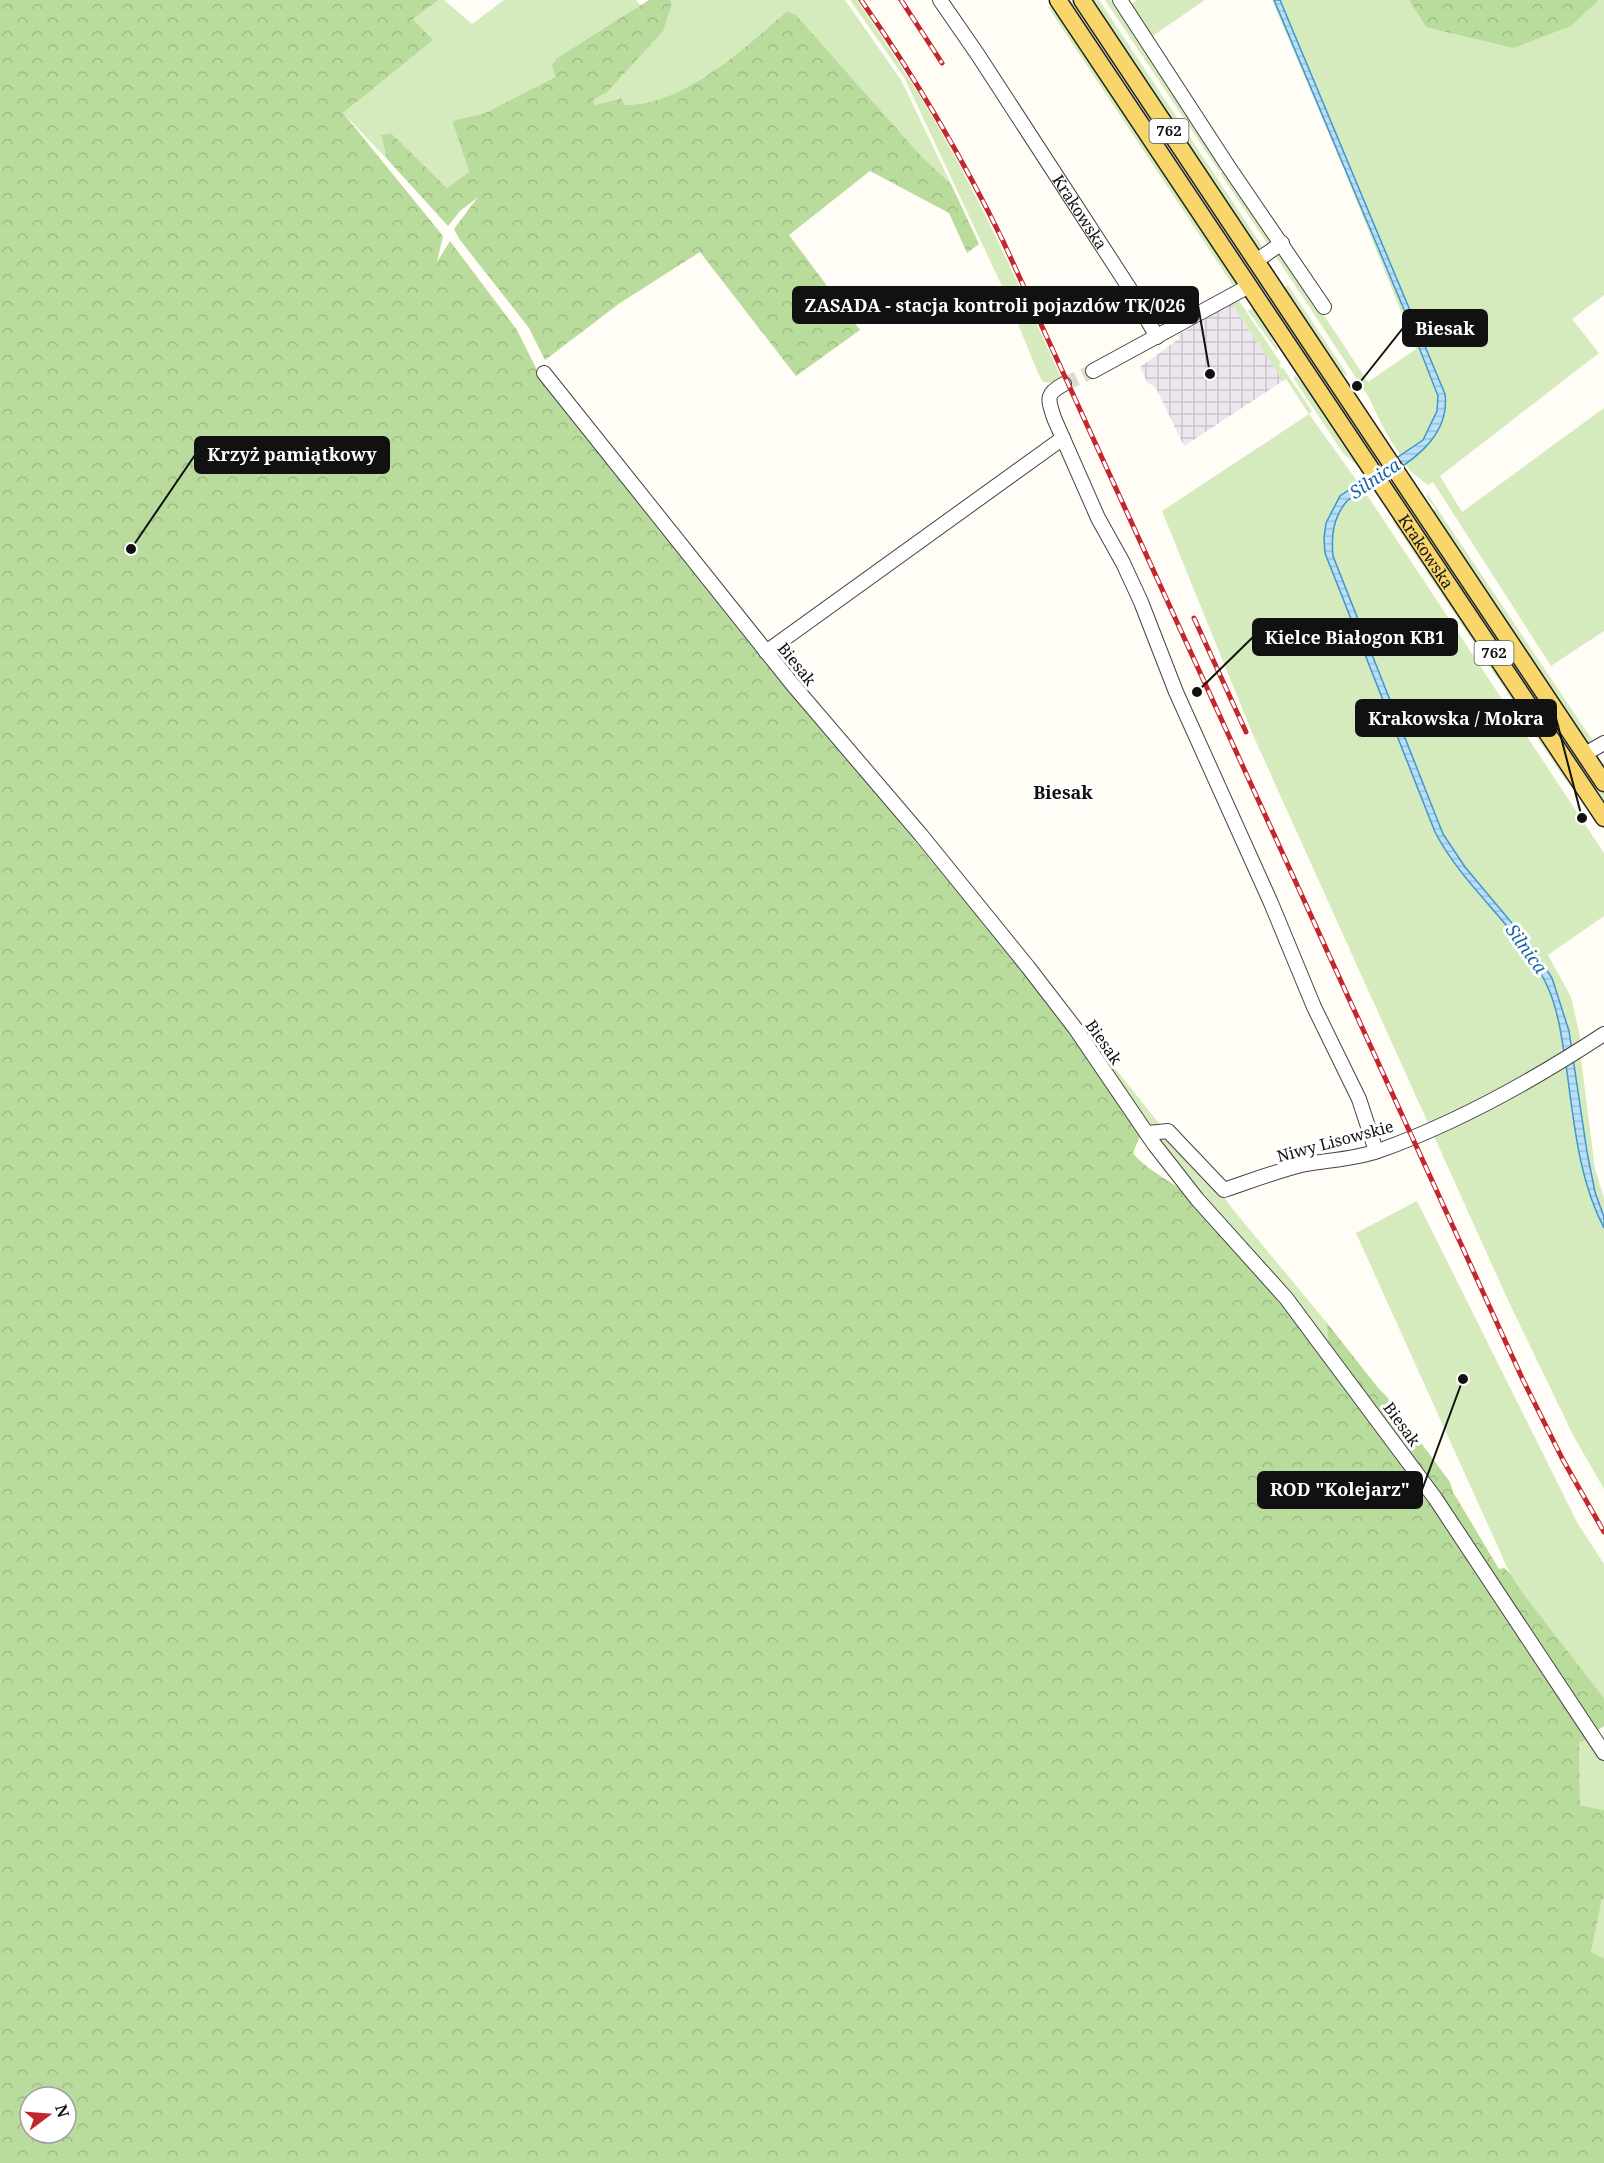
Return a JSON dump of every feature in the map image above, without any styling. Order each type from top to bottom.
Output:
[{"type":"main road","name":"Krakowska","points":[[1058,0],[1604,818]]},
{"type":"main road","name":"Krakowska","points":[[1082,0],[1604,783]]},
{"type":"street","name":"Krakowska","points":[[940,0],[978,54],[1128,286],[1157,337]]},
{"type":"street","points":[[1120,0],[1324,307]]},
{"type":"street","points":[[1256,261],[1282,243]]},
{"type":"street","points":[[1093,371],[1248,286]]},
{"type":"street","name":"Biesak","points":[[544,374],[766,652],[921,835],[1028,967],[1075,1028],[1197,1199],[1286,1298],[1435,1498],[1604,1753]]},
{"type":"street","points":[[1065,384],[1054,390],[1049,399],[1063,438],[1093,509],[1123,563],[1141,602],[1176,692],[1271,903],[1314,1007],[1359,1099],[1376,1151]]},
{"type":"street","points":[[766,652],[1063,438]]},
{"type":"street","points":[[1585,754],[1604,743]]},
{"type":"street","name":"Niwy Lisowskie","points":[[1148,1133],[1168,1131],[1224,1190],[1305,1165],[1376,1151],[1446,1122],[1570,1055],[1604,1034]]},
{"type":"shaded area","points":[[1232,304],[1283,381],[1184,446],[1156,388],[1147,382],[1140,367],[1180,338],[1178,335]]},
{"type":"green space","points":[[0,0],[438,0],[413,19],[433,40],[343,113],[443,236],[437,262],[450,241],[517,330],[541,378],[689,566],[1073,1033],[1142,1131],[1133,1153],[1139,1160],[1187,1194],[1328,1347],[1327,1323],[1387,1397],[1450,1482],[1453,1492],[1499,1569],[1504,1568],[1511,1574],[1519,1588],[1604,1698],[1604,1726],[1593,1733],[1597,1738],[1579,1742],[1580,1805],[1604,1810],[1604,1899],[1602,1899],[1591,1952],[1604,1958],[1604,2163],[0,2163]]},
{"type":"green space","points":[[436,0],[444,0],[472,24],[504,0],[636,0],[641,6],[557,58],[555,77],[485,113],[452,121],[469,173],[447,188],[391,133],[381,135],[387,159],[343,113],[432,40],[413,19]]},
{"type":"green space","points":[[649,0],[670,0],[672,3],[663,31],[606,93],[593,100],[595,105],[621,98],[625,105],[669,96],[712,72],[787,11],[796,15],[922,157],[951,184],[979,244],[967,253],[949,213],[870,171],[789,235],[860,330],[796,376],[700,252],[620,303],[545,360],[529,328],[460,240],[454,229],[478,197],[460,211],[448,226],[387,159],[381,135],[391,133],[447,188],[469,172],[452,121],[485,113],[555,77],[552,65],[557,58]]},
{"type":"green space","points":[[670,0],[845,0],[901,80],[951,184],[922,157],[796,15],[787,11],[732,57],[691,85],[647,102],[625,105],[620,98],[595,105],[593,100],[606,93],[672,4]]},
{"type":"green space","points":[[850,0],[857,0],[940,131],[996,237],[1064,384],[1043,382],[1007,297],[904,77]]},
{"type":"green space","points":[[1066,0],[1070,0],[1098,36],[1267,290],[1262,294]]},
{"type":"green space","points":[[1093,0],[1099,0],[1264,249],[1255,248]]},
{"type":"green space","points":[[1105,0],[1116,0],[1226,166],[1219,171]]},
{"type":"green space","points":[[1137,0],[1205,0],[1148,39],[1127,8]]},
{"type":"green space","points":[[1272,0],[1409,0],[1426,27],[1571,26],[1599,0],[1604,0],[1604,295],[1572,319],[1599,353],[1440,476],[1462,512],[1604,408],[1604,631],[1551,666],[1433,482],[1428,485],[1410,471],[1386,433],[1368,396],[1275,255],[1285,256],[1368,382],[1416,349],[1345,172]]},
{"type":"green space","points":[[1409,0],[1599,0],[1571,26],[1513,48],[1426,27]]},
{"type":"green space","points":[[1050,6],[1069,29],[1236,280],[1234,287],[1048,7]]},
{"type":"green space","points":[[1227,168],[1272,241],[1269,246],[1220,173]]},
{"type":"green space","points":[[1288,285],[1347,374],[1346,376],[1334,365],[1282,289]]},
{"type":"green space","points":[[1271,296],[1379,458],[1374,462],[1266,300]]},
{"type":"green space","points":[[1237,298],[1281,363],[1279,365],[1281,369],[1283,368],[1312,411],[1309,414],[1286,379],[1283,381],[1232,304]]},
{"type":"green space","points":[[1255,307],[1278,350],[1277,351],[1248,311]]},
{"type":"green space","points":[[1295,375],[1308,389],[1362,468],[1343,453],[1294,379]]},
{"type":"green space","points":[[1309,414],[1367,495],[1604,853],[1604,916],[1548,955],[1571,997],[1580,1037],[1595,1169],[1604,1198],[1604,1489],[1573,1435],[1507,1298],[1253,735],[1162,511]]},
{"type":"green space","points":[[1394,480],[1604,793],[1604,807],[1388,483]]},
{"type":"green space","points":[[1428,495],[1595,744],[1587,744],[1432,515],[1435,508],[1426,496]]},
{"type":"green space","points":[[1392,520],[1398,521],[1554,754],[1570,787]]},
{"type":"green space","points":[[1091,1031],[1117,1061],[1114,1067],[1162,1127],[1153,1128],[1149,1125],[1085,1035]]},
{"type":"green space","points":[[1168,1135],[1219,1190],[1327,1323],[1328,1347],[1195,1189],[1160,1142],[1161,1136]]},
{"type":"green space","points":[[1417,1201],[1578,1524],[1604,1564],[1604,1698],[1519,1588],[1507,1567],[1356,1233]]},
{"type":"green space","points":[[1592,1739],[1604,1758],[1604,1810],[1580,1805],[1579,1742]]},
{"type":"green space","points":[[1602,1898],[1604,1899],[1604,1958],[1591,1952]]},
{"type":"water","name":"Silnica","points":[[1274,0],[1280,0],[1445,394],[1444,414],[1438,431],[1427,446],[1396,470],[1347,501],[1342,507],[1334,527],[1333,556],[1443,834],[1465,867],[1532,947],[1552,978],[1569,1031],[1587,1152],[1595,1192],[1604,1217],[1604,1228],[1595,1209],[1583,1169],[1560,1027],[1549,990],[1538,968],[1524,948],[1462,873],[1435,832],[1325,553],[1326,523],[1340,496],[1423,440],[1437,411],[1438,396]]},
{"type":"tunnel","points":[[1064,384],[1093,371]]},
{"type":"railway","points":[[861,0],[937,118],[1003,241],[1523,1380],[1563,1460],[1604,1532]]},
{"type":"railway","points":[[901,0],[942,63]]},
{"type":"railway","points":[[1194,618],[1246,732]]},
{"type":"place","name":"ZASADA - stacja kontroli pojazdów TK/026","points":[[1210,374]]},
{"type":"place","name":"Biesak","points":[[1357,386]]},
{"type":"place","name":"Krzyż pamiątkowy","points":[[131,549]]},
{"type":"place","name":"Kielce Białogon KB1","points":[[1197,692]]},
{"type":"place","name":"Krakowska / Mokra","points":[[1582,818]]},
{"type":"place","name":"ROD \"Kolejarz\"","points":[[1463,1379]]},
{"type":"district","name":"Biesak","points":[[1063,793]]}]
